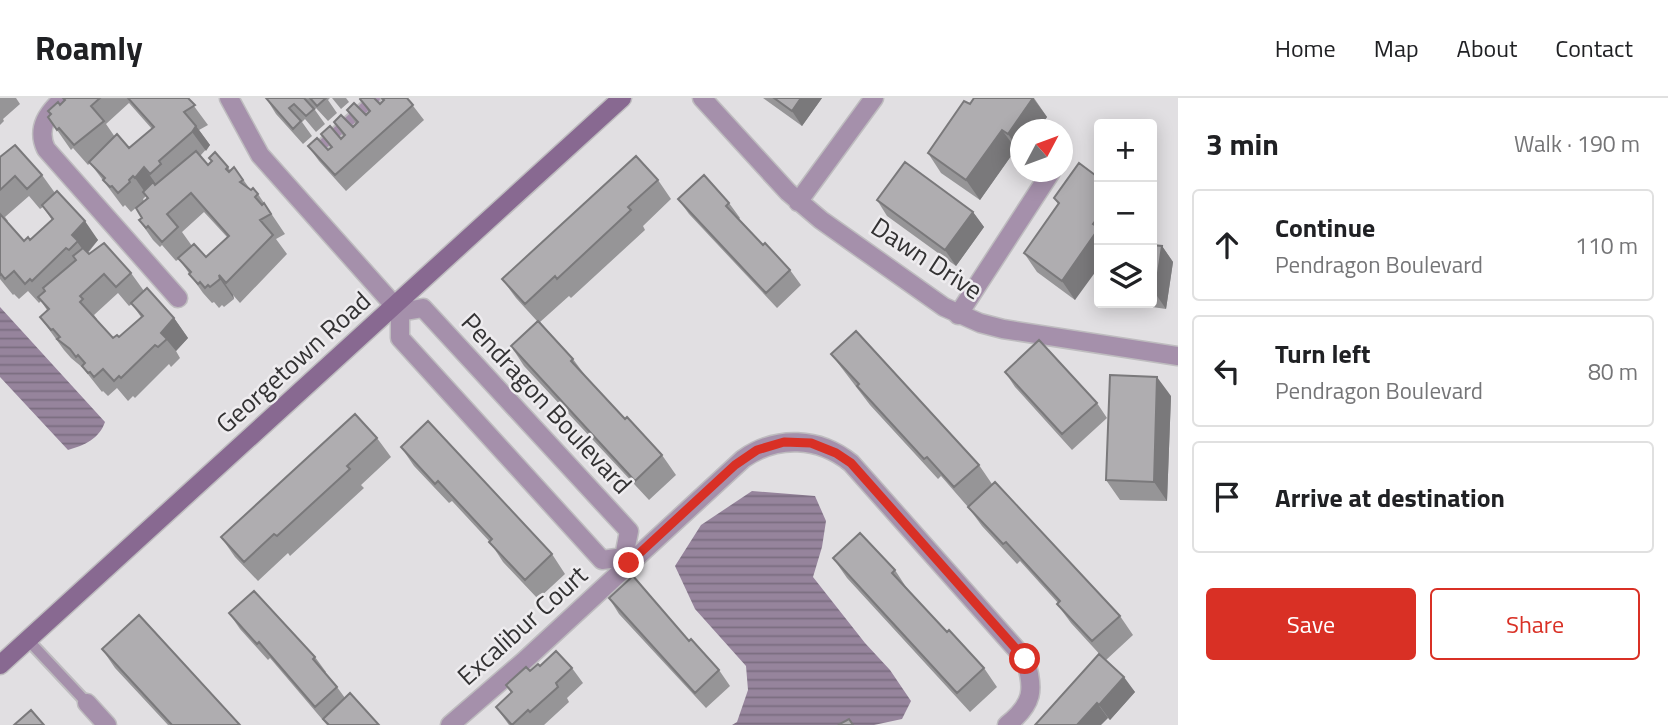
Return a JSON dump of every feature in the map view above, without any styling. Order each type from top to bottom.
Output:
[{"type":"main road","name":"Georgetown Road","points":[[0,666],[398,309],[622,98]]},
{"type":"street","points":[[64,98],[48,114],[42,131],[46,149],[178,298]]},
{"type":"street","points":[[229,98],[260,155],[398,309],[400,338],[602,560],[627,560],[750,454],[775,444],[793,442],[811,443],[836,453],[851,463],[1025,659],[1032,679],[1031,694],[1020,714],[1007,725]]},
{"type":"street","name":"Dawn Drive","points":[[702,98],[798,202],[920,291],[958,315],[1003,329],[1178,356]]},
{"type":"street","points":[[798,202],[874,98]]},
{"type":"street","points":[[958,315],[1044,182]]},
{"type":"street","name":"Pendragon Boulevard","points":[[398,309],[423,308],[629,531],[627,560]]},
{"type":"street","name":"Excalibur Court","points":[[450,725],[523,662],[627,560]]},
{"type":"street","points":[[87,704],[107,725]]},
{"type":"lane","points":[[321,146],[375,98]]},
{"type":"lane","points":[[28,640],[87,704]]},
{"type":"shaded area","points":[[0,307],[105,422],[91,440],[68,450],[0,377]]},
{"type":"shaded area","points":[[752,491],[815,496],[826,521],[813,577],[890,670],[911,701],[902,719],[874,725],[732,725],[737,722],[748,690],[746,666],[695,609],[675,566],[701,525]]},
{"type":"building","points":[[63,98],[100,98],[91,106],[104,121],[74,145],[59,128],[57,130],[48,117],[51,114],[48,111],[58,102],[60,105],[65,100]]},
{"type":"building","points":[[128,98],[188,98],[195,105],[184,112],[196,126],[159,161],[161,164],[150,174],[144,167],[118,193],[89,162],[117,134],[129,148],[154,127]]},
{"type":"building","points":[[266,98],[304,98],[314,109],[306,116],[294,104],[289,108],[301,121],[293,129]]},
{"type":"building","points":[[310,98],[326,98],[317,106]]},
{"type":"building","points":[[361,98],[374,98],[380,104],[384,100],[382,98],[407,98],[413,105],[335,175],[308,146],[317,138],[328,150],[332,147],[321,134],[330,126],[341,139],[345,135],[334,122],[341,115],[353,127],[358,122],[347,110],[354,103],[366,115],[370,111]]},
{"type":"building","points":[[774,98],[801,98],[792,111]]},
{"type":"building","points":[[974,98],[1033,98],[1018,119],[1010,119],[1008,134],[1002,130],[966,180],[928,153],[964,101],[970,104]]},
{"type":"building","points":[[15,145],[42,175],[27,189],[15,176],[0,190],[0,157]]},
{"type":"building","points":[[196,151],[208,165],[212,161],[209,158],[215,152],[229,172],[234,167],[243,180],[240,182],[251,190],[253,188],[258,194],[255,197],[262,205],[264,203],[271,214],[260,220],[273,235],[226,283],[219,275],[220,279],[205,288],[189,274],[191,272],[178,258],[194,244],[206,257],[229,236],[191,193],[167,214],[178,227],[162,242],[139,220],[142,218],[136,208],[148,198],[143,192],[153,182],[155,185]]},
{"type":"building","points":[[636,156],[658,180],[628,207],[631,210],[557,279],[555,276],[525,304],[502,279]]},
{"type":"building","points":[[905,162],[973,212],[945,250],[877,200]]},
{"type":"building","points":[[1079,163],[1094,174],[1094,235],[1062,281],[1024,253],[1059,203],[1054,198],[1065,182],[1073,182],[1073,171]]},
{"type":"building","points":[[704,175],[729,203],[726,206],[790,270],[766,293],[678,199]]},
{"type":"building","points":[[57,191],[85,221],[72,235],[78,241],[69,250],[66,248],[32,281],[30,279],[25,284],[14,271],[5,279],[0,275],[0,214],[24,241],[28,237],[30,240],[53,219],[42,205]]},
{"type":"building","points":[[104,243],[131,273],[116,287],[104,274],[80,296],[83,299],[80,302],[113,338],[117,335],[119,337],[143,316],[131,303],[147,288],[174,318],[161,333],[167,339],[158,347],[155,345],[121,378],[119,376],[114,381],[103,369],[94,377],[88,373],[82,366],[85,363],[78,355],[76,357],[57,339],[60,337],[40,317],[49,309],[38,297],[45,291],[43,288],[76,260],[73,256],[83,248],[89,254]]},
{"type":"building","points":[[1157,246],[1162,246],[1157,280]]},
{"type":"building","points":[[538,321],[573,359],[571,361],[662,455],[635,481],[511,346]]},
{"type":"building","points":[[856,331],[979,465],[954,487],[927,457],[924,459],[831,354]]},
{"type":"building","points":[[1039,340],[1097,403],[1062,434],[1005,372]]},
{"type":"building","points":[[1110,375],[1157,377],[1154,482],[1106,480]]},
{"type":"building","points":[[355,414],[377,438],[347,466],[350,469],[277,536],[274,534],[244,562],[221,537]]},
{"type":"building","points":[[428,421],[552,554],[525,580],[489,542],[492,539],[438,481],[435,484],[401,447]]},
{"type":"building","points":[[995,482],[1120,616],[1092,641],[1057,604],[1060,601],[1006,542],[1003,544],[968,507]]},
{"type":"building","points":[[860,533],[895,570],[892,573],[984,668],[957,693],[833,558]]},
{"type":"building","points":[[633,576],[689,641],[691,639],[719,670],[695,693],[609,598]]},
{"type":"building","points":[[254,591],[315,657],[313,659],[337,687],[315,707],[259,642],[257,644],[229,613]]},
{"type":"building","points":[[139,615],[240,725],[172,725],[102,649]]},
{"type":"building","points":[[556,651],[572,668],[556,683],[558,687],[512,725],[496,707],[512,692],[506,685],[526,667],[530,671],[538,664],[540,666]]},
{"type":"building","points":[[1099,654],[1124,677],[1099,705],[1097,703],[1077,725],[1035,725]]},
{"type":"building","points":[[350,693],[379,725],[329,725],[323,719]]},
{"type":"building","points":[[31,710],[44,725],[14,725]]},
{"type":"building","points":[[849,719],[853,725],[838,725]]},
{"type":"route","points":[[629,563],[750,454],[766,446],[784,442],[811,443],[836,453],[851,463],[1025,659]]}]
